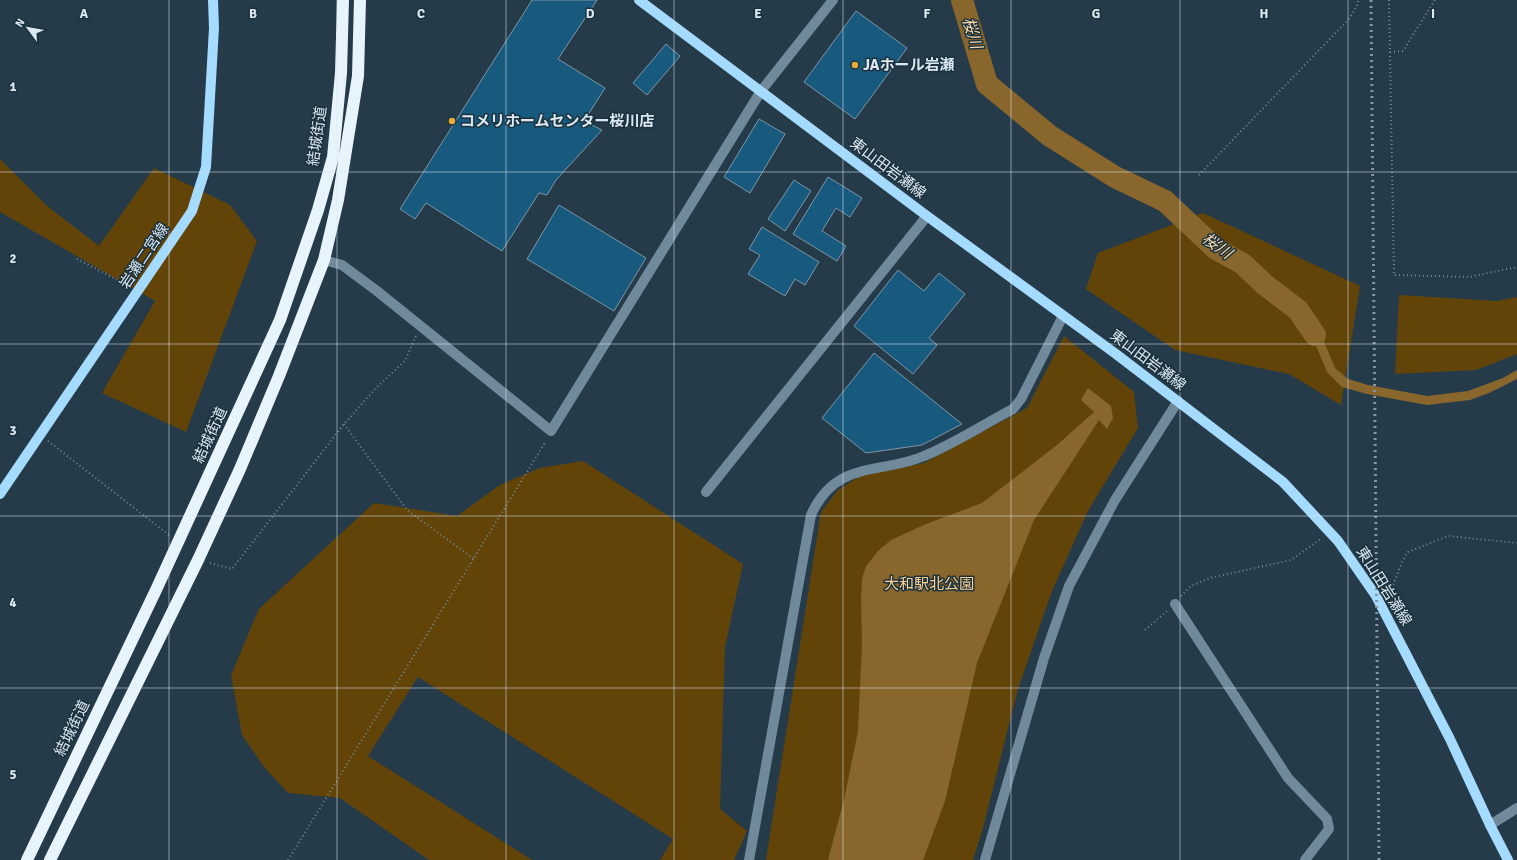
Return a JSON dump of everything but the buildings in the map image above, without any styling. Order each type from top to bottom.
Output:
[{"type":"highway","name":"結城街道","points":[[27,860],[156,590],[280,320],[318,210],[333,157],[341,73],[342,0]]},
{"type":"highway","name":"結城街道","points":[[50,860],[198,560],[240,469],[279,376],[324,260],[338,200],[358,76],[360,0]]},
{"type":"main road","name":"岩瀬二宮線","points":[[0,494],[192,211],[206,166],[214,28],[213,0]]},
{"type":"main road","name":"東山田岩瀬線","points":[[639,0],[927,216],[1116,354],[1283,482],[1330,532],[1381,604],[1447,732],[1508,860]]},
{"type":"street","points":[[324,260],[342,265],[551,431],[762,91],[833,0]]},
{"type":"street","points":[[706,492],[927,216]]},
{"type":"street","points":[[750,860],[811,515],[816,504],[835,484],[850,474],[862,470],[906,462],[925,456],[1013,408],[1021,399],[1063,316]]},
{"type":"street","points":[[986,860],[1044,658],[1069,586],[1115,500],[1178,401]]},
{"type":"street","points":[[1175,604],[1288,778],[1327,819],[1329,829],[1305,860]]},
{"type":"street","points":[[1490,825],[1517,808]]},
{"type":"path","points":[[1199,175],[1349,19],[1358,4],[1358,0]]},
{"type":"path","points":[[1389,0],[1394,275],[1469,277],[1517,267]]},
{"type":"path","points":[[1390,52],[1403,50],[1435,0]]},
{"type":"path","points":[[77,259],[121,281],[138,292]]},
{"type":"path","points":[[420,326],[405,361],[376,388],[344,424],[407,510],[474,559]]},
{"type":"path","points":[[288,860],[392,687],[474,559],[551,431]]},
{"type":"path","points":[[1145,630],[1175,604],[1191,586],[1210,578],[1291,560],[1330,532]]},
{"type":"path","points":[[1381,604],[1392,588],[1402,562],[1408,552],[1448,536],[1517,543]]},
{"type":"green space","points":[[0,159],[47,206],[99,246],[154,168],[230,205],[257,241],[186,432],[102,393],[155,301],[0,212]]},
{"type":"green space","points":[[1203,213],[1360,286],[1341,405],[1289,374],[1175,350],[1086,289],[1098,253]]},
{"type":"green space","points":[[1399,295],[1497,301],[1517,297],[1517,354],[1476,370],[1395,374]]},
{"type":"green space","name":"大和駅北公園","points":[[1064,336],[1134,392],[1138,428],[1088,511],[1052,591],[1018,689],[983,828],[973,860],[766,860],[821,512],[838,490],[860,476],[924,463],[1027,408]]},
{"type":"green space","points":[[583,461],[743,564],[725,647],[720,809],[747,831],[734,860],[660,860],[673,839],[418,677],[368,756],[532,860],[429,860],[340,798],[288,793],[264,767],[242,735],[231,675],[259,609],[374,503],[457,516],[500,485],[540,468]]},
{"type":"shaded area","points":[[1302,308],[1322,337],[1335,368],[1348,379],[1368,385],[1427,396],[1468,391],[1503,378],[1517,370],[1517,379],[1489,393],[1470,400],[1427,405],[1367,394],[1342,387],[1327,372],[1315,343],[1295,314]]},
{"type":"shaded area","points":[[1088,388],[1111,406],[1113,418],[1107,429],[1099,420],[1034,520],[977,663],[945,801],[923,860],[828,860],[844,800],[858,731],[862,644],[861,598],[862,579],[866,566],[878,551],[891,540],[926,524],[982,503],[1057,445],[1094,412],[1081,400]]},
{"type":"waterway","name":"桜川","points":[[962,0],[987,84],[1050,136],[1115,177],[1165,201],[1216,249],[1243,264],[1264,284],[1298,310],[1315,335]]},
{"type":"railway","points":[[1371,0],[1379,860]]},
{"type":"place","name":"JAホール岩瀬","points":[[855,65]]},
{"type":"place","name":"コメリホームセンター桜川店","points":[[452,121]]}]
